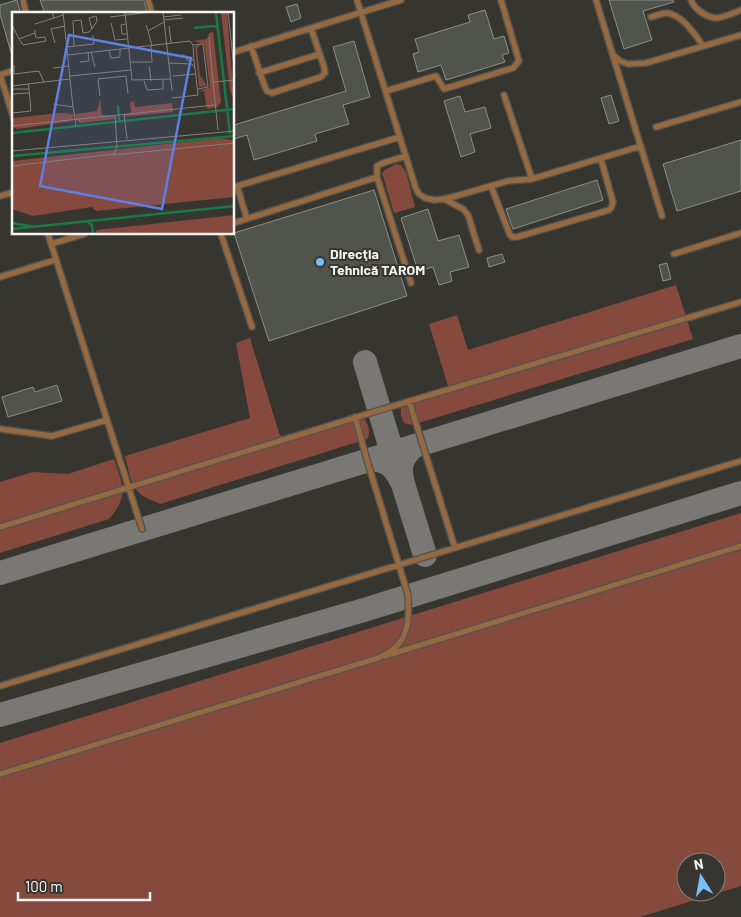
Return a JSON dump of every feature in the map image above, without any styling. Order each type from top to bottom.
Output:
[{"type":"lane","points":[[357,0],[416,189],[425,198],[434,200],[444,199],[508,181],[532,178],[641,146]]},
{"type":"lane","points":[[235,52],[401,0]]},
{"type":"lane","points":[[386,91],[436,76],[444,89],[513,68],[519,61],[501,0]]},
{"type":"lane","points":[[596,0],[662,216]]},
{"type":"lane","points":[[691,0],[692,4],[701,13],[716,18],[741,10]]},
{"type":"lane","points":[[651,17],[672,14],[687,25],[703,46]]},
{"type":"lane","points":[[251,46],[267,92],[272,93],[325,74],[311,28]]},
{"type":"lane","points":[[612,55],[628,64],[646,63],[741,35]]},
{"type":"lane","points":[[259,73],[320,54]]},
{"type":"lane","points":[[12,71],[0,75],[12,113]]},
{"type":"lane","points":[[504,95],[532,178]]},
{"type":"lane","points":[[656,127],[741,102]]},
{"type":"lane","points":[[247,219],[235,187],[400,137]]},
{"type":"lane","points":[[406,156],[377,166],[377,177],[411,283]]},
{"type":"lane","points":[[491,186],[510,235],[512,237],[517,236],[612,208],[613,202],[601,159]]},
{"type":"lane","points":[[235,223],[377,177]]},
{"type":"lane","points":[[444,199],[463,209],[468,215],[479,250]]},
{"type":"lane","points":[[674,254],[741,233]]},
{"type":"lane","points":[[48,235],[142,529]]},
{"type":"lane","points":[[51,244],[81,235]]},
{"type":"lane","points":[[221,235],[252,327]]},
{"type":"lane","points":[[0,277],[56,260]]},
{"type":"lane","points":[[0,526],[355,417],[741,302]]},
{"type":"lane","points":[[409,401],[455,548]]},
{"type":"lane","points":[[355,417],[408,596],[409,611],[407,627],[403,638],[394,648],[378,658]]},
{"type":"lane","points":[[0,429],[52,436],[107,420]]},
{"type":"lane","points":[[0,686],[741,461]]},
{"type":"lane","points":[[0,774],[741,546]]},
{"type":"shaded area","points":[[396,164],[401,165],[406,172],[415,207],[394,213],[382,173]]},
{"type":"shaded area","points":[[676,285],[693,339],[412,425],[404,423],[401,417],[404,400],[448,386],[429,324],[457,315],[468,350]]},
{"type":"shaded area","points":[[250,338],[281,436],[359,416],[363,417],[368,425],[369,434],[367,439],[160,504],[143,496],[133,484],[125,456],[250,418],[236,343]]},
{"type":"shaded area","points":[[114,459],[122,484],[122,497],[109,519],[0,553],[0,482],[33,472],[68,474]]},
{"type":"shaded area","points":[[741,513],[741,886],[726,891],[726,852],[676,852],[676,902],[689,902],[640,917],[0,917],[0,743]]},
{"type":"building","points":[[17,0],[20,11],[12,12],[12,56],[0,14],[0,5]]},
{"type":"building","points":[[40,0],[144,0],[147,12],[44,12]]},
{"type":"building","points":[[609,0],[673,0],[674,2],[643,11],[652,40],[624,49]]},
{"type":"building","points":[[297,4],[301,18],[291,22],[286,7]]},
{"type":"building","points":[[485,10],[494,39],[504,36],[509,53],[502,55],[505,62],[446,80],[441,65],[418,72],[413,54],[419,52],[415,39],[470,22],[468,15]]},
{"type":"building","points":[[354,41],[370,97],[343,105],[349,124],[315,134],[317,141],[254,160],[247,135],[235,139],[235,125],[346,91],[333,47]]},
{"type":"building","points":[[611,95],[619,121],[609,124],[601,98]]},
{"type":"building","points":[[460,96],[465,112],[485,107],[491,128],[470,134],[475,152],[461,157],[444,101]]},
{"type":"building","points":[[741,140],[741,191],[677,211],[663,164]]},
{"type":"building","points":[[597,180],[603,200],[513,229],[506,209]]},
{"type":"building","name":"Direcţia Tehnică TAROM","points":[[374,190],[407,296],[269,341],[235,233]]},
{"type":"building","points":[[428,209],[438,241],[459,235],[469,267],[450,272],[452,281],[439,285],[433,267],[418,271],[401,218]]},
{"type":"building","points":[[502,254],[505,262],[489,267],[487,258]]},
{"type":"building","points":[[667,263],[671,279],[663,281],[659,265]]},
{"type":"building","points":[[57,385],[62,401],[8,417],[2,397],[33,387],[35,392]]},
{"type":"taxiway","points":[[0,573],[741,346]]},
{"type":"taxiway","points":[[365,362],[392,452]]},
{"type":"taxiway","points":[[371,459],[391,466],[403,484],[401,472],[403,459],[414,446]]},
{"type":"taxiway","points":[[403,484],[425,555]]},
{"type":"taxiway","points":[[0,715],[364,610],[741,493]]},
{"type":"place","name":"Direcţia Tehnică TAROM","points":[[320,262]]}]
